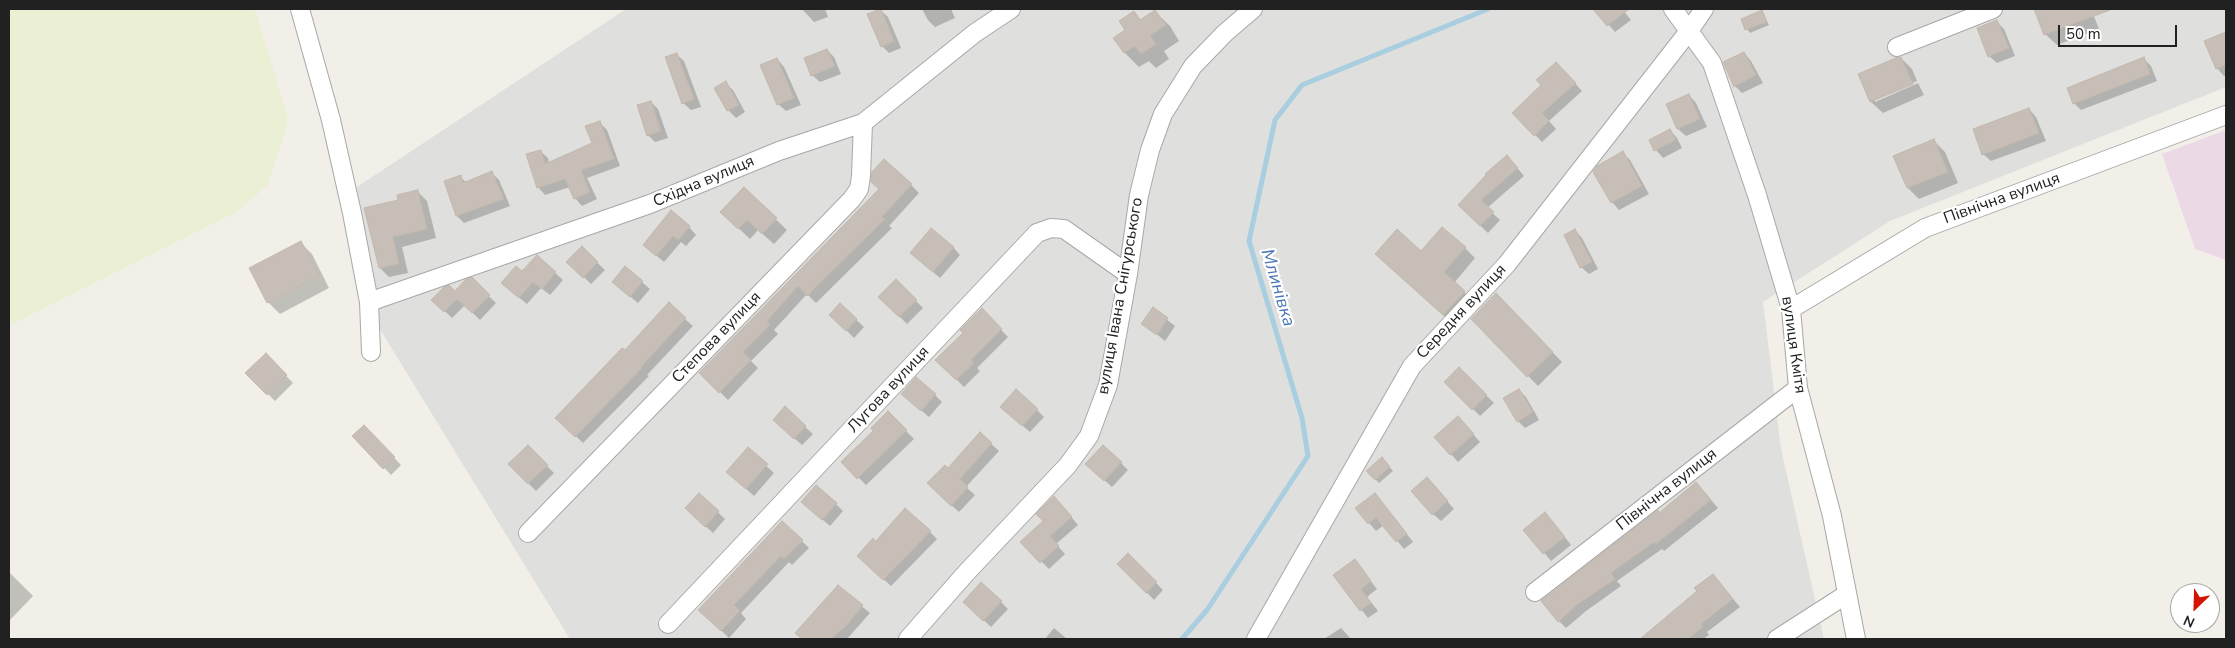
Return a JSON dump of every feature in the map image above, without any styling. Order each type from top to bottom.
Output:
[{"type":"street","points":[[300,9],[331,120],[369,302],[371,352]]},
{"type":"street","name":"Східна вулиця","points":[[369,302],[650,204],[779,151],[863,123],[975,33],[1011,9]]},
{"type":"street","name":"вулиця Івана Снігурського","points":[[908,639],[966,573],[1068,465],[1089,436],[1108,385],[1128,274],[1139,195],[1150,150],[1163,114],[1193,66],[1225,33],[1253,9]]},
{"type":"street","name":"вулиця Кмітя","points":[[1672,9],[1712,63],[1757,195],[1791,309],[1798,388],[1832,516],[1856,639]]},
{"type":"street","name":"Середня вулиця","points":[[1256,639],[1412,366],[1508,264],[1689,31],[1704,9]]},
{"type":"street","points":[[1897,47],[1993,9]]},
{"type":"street","name":"Північна вулиця","points":[[1791,309],[1925,228],[2226,115]]},
{"type":"street","name":"Степова вулиця","points":[[528,533],[852,199],[859,189],[861,176],[863,123]]},
{"type":"street","name":"Лугова вулиця","points":[[668,624],[1038,233],[1051,228],[1064,229],[1128,274]]},
{"type":"street","name":"Північна вулиця","points":[[1535,592],[1798,388]]},
{"type":"street","points":[[1777,639],[1847,594]]},
{"type":"shaded area","points":[[626,9],[2226,9],[2226,87],[1890,221],[1763,302],[1781,449],[1824,639],[570,639],[378,326],[351,191]]},
{"type":"shaded area","points":[[2226,130],[2226,260],[2195,249],[2162,154]]},
{"type":"green space","points":[[9,9],[255,9],[288,118],[285,134],[267,186],[235,213],[9,326]]},
{"type":"building","points":[[881,9],[894,41],[881,47],[867,14]]},
{"type":"building","points":[[1593,9],[1629,9],[1607,26]]},
{"type":"building","points":[[2034,9],[2110,9],[2110,10],[2044,35]]},
{"type":"building","points":[[1155,10],[1166,25],[1150,36],[1156,44],[1141,54],[1135,46],[1124,53],[1113,38],[1125,30],[1119,21],[1134,11],[1140,20]]},
{"type":"building","points":[[1762,10],[1767,22],[1745,30],[1741,19]]},
{"type":"building","points":[[1997,20],[2009,48],[1988,57],[1977,28]]},
{"type":"building","points":[[2226,32],[2226,65],[2216,69],[2204,41]]},
{"type":"building","points":[[827,49],[835,66],[811,76],[804,58]]},
{"type":"building","points":[[1744,52],[1756,75],[1734,87],[1723,62]]},
{"type":"building","points":[[677,53],[694,99],[682,104],[665,57]]},
{"type":"building","points":[[1901,57],[1913,84],[1870,102],[1858,74]]},
{"type":"building","points":[[2144,57],[2150,74],[2073,104],[2067,88]]},
{"type":"building","points":[[777,58],[794,98],[777,105],[760,65]]},
{"type":"building","points":[[1556,62],[1576,83],[1542,113],[1549,121],[1534,136],[1512,113],[1541,85],[1536,80]]},
{"type":"building","points":[[726,81],[739,105],[727,111],[714,88]]},
{"type":"building","points":[[1689,94],[1700,119],[1677,129],[1666,104]]},
{"type":"building","points":[[651,101],[661,131],[647,136],[637,105]]},
{"type":"building","points":[[2029,108],[2039,133],[1982,155],[1973,129]]},
{"type":"building","points":[[600,121],[614,159],[581,170],[590,192],[574,199],[565,179],[537,188],[526,154],[541,150],[545,164],[592,143],[585,126]]},
{"type":"building","points":[[1670,129],[1676,140],[1654,151],[1649,140]]},
{"type":"building","points":[[1934,139],[1948,172],[1907,188],[1893,156]]},
{"type":"building","points":[[1623,151],[1642,186],[1611,203],[1593,172],[1597,166]]},
{"type":"building","points":[[1507,155],[1518,168],[1481,200],[1494,212],[1480,226],[1458,205],[1485,174]]},
{"type":"building","points":[[884,159],[912,184],[882,217],[885,219],[807,296],[798,286],[767,321],[770,325],[743,352],[751,360],[719,393],[699,373],[879,189],[871,182],[872,172]]},
{"type":"building","points":[[492,171],[504,199],[456,216],[444,181],[461,175],[463,183]]},
{"type":"building","points":[[744,187],[777,218],[762,234],[747,220],[738,229],[720,212]]},
{"type":"building","points":[[418,190],[427,229],[393,237],[399,264],[379,268],[364,208],[398,200],[397,195]]},
{"type":"building","points":[[671,210],[690,226],[678,240],[673,236],[656,256],[643,245]]},
{"type":"building","points":[[1442,227],[1466,247],[1444,272],[1465,291],[1443,315],[1375,254],[1397,229],[1421,251]]},
{"type":"building","points":[[931,228],[954,247],[933,272],[910,253]]},
{"type":"building","points":[[1575,229],[1592,262],[1580,268],[1564,235]]},
{"type":"building","points":[[301,241],[319,276],[267,303],[249,268]]},
{"type":"building","points":[[582,246],[598,262],[583,278],[566,262]]},
{"type":"building","points":[[537,255],[556,272],[542,289],[533,282],[519,298],[501,283],[516,266],[522,271]]},
{"type":"building","points":[[625,266],[643,281],[630,297],[612,282]]},
{"type":"building","points":[[472,277],[490,295],[472,313],[457,299],[444,312],[431,300],[444,287],[449,285],[455,291],[466,279]]},
{"type":"building","points":[[896,279],[917,300],[899,317],[878,297]]},
{"type":"building","points":[[1496,293],[1553,352],[1527,377],[1471,319]]},
{"type":"building","points":[[669,302],[686,318],[642,368],[575,437],[555,418],[622,348],[625,350]]},
{"type":"building","points":[[840,303],[857,319],[846,331],[829,315]]},
{"type":"building","points":[[1153,307],[1168,318],[1157,335],[1141,324]]},
{"type":"building","points":[[982,308],[1002,329],[971,360],[974,363],[956,380],[935,360],[963,333],[960,330]]},
{"type":"building","points":[[266,353],[287,375],[267,395],[245,373]]},
{"type":"building","points":[[1459,367],[1487,395],[1472,410],[1444,382]]},
{"type":"building","points":[[916,377],[936,394],[921,411],[901,394]]},
{"type":"building","points":[[1016,389],[1038,409],[1022,426],[1000,407]]},
{"type":"building","points":[[1519,389],[1533,412],[1517,422],[1503,398]]},
{"type":"building","points":[[785,406],[806,426],[794,439],[773,420]]},
{"type":"building","points":[[888,411],[907,430],[857,479],[841,462],[873,431],[871,428]]},
{"type":"building","points":[[1458,416],[1474,434],[1450,455],[1434,437]]},
{"type":"building","points":[[364,425],[395,457],[383,469],[352,436]]},
{"type":"building","points":[[980,432],[992,443],[960,479],[968,487],[951,506],[927,483],[945,465],[948,468]]},
{"type":"building","points":[[528,445],[548,465],[528,484],[508,464]]},
{"type":"building","points":[[1103,445],[1122,462],[1104,481],[1085,464]]},
{"type":"building","points":[[748,447],[768,464],[746,489],[726,472]]},
{"type":"building","points":[[1382,457],[1390,467],[1375,480],[1366,471]]},
{"type":"building","points":[[1427,477],[1448,501],[1432,515],[1411,491]]},
{"type":"building","points":[[1696,482],[1711,500],[1656,544],[1654,542],[1611,573],[1615,579],[1578,604],[1558,622],[1541,601],[1658,510],[1659,513]]},
{"type":"building","points":[[816,485],[837,503],[822,520],[801,502]]},
{"type":"building","points":[[699,493],[719,511],[705,527],[685,508]]},
{"type":"building","points":[[1375,493],[1407,534],[1396,542],[1376,518],[1368,524],[1355,508]]},
{"type":"building","points":[[1054,496],[1072,517],[1050,536],[1059,546],[1040,563],[1020,542],[1043,521],[1036,514]]},
{"type":"building","points":[[905,508],[931,531],[883,580],[857,556],[873,538],[876,541]]},
{"type":"building","points":[[1545,512],[1565,537],[1543,554],[1523,530]]},
{"type":"building","points":[[782,521],[803,540],[784,559],[781,556],[734,605],[740,611],[721,631],[698,610]]},
{"type":"building","points":[[1128,553],[1157,582],[1146,593],[1117,564]]},
{"type":"building","points":[[1355,559],[1371,581],[1361,589],[1371,603],[1360,611],[1333,575]]},
{"type":"building","points":[[1713,574],[1733,599],[1701,624],[1703,627],[1688,639],[1640,639],[1697,591],[1694,588]]},
{"type":"building","points":[[981,582],[1002,601],[983,621],[963,602]]},
{"type":"building","points":[[838,585],[863,605],[848,624],[831,639],[802,639],[795,633]]},
{"type":"waterway","name":"Млинівка","points":[[1182,639],[1207,610],[1308,456],[1302,418],[1249,241],[1275,120],[1302,85],[1488,9]]}]
